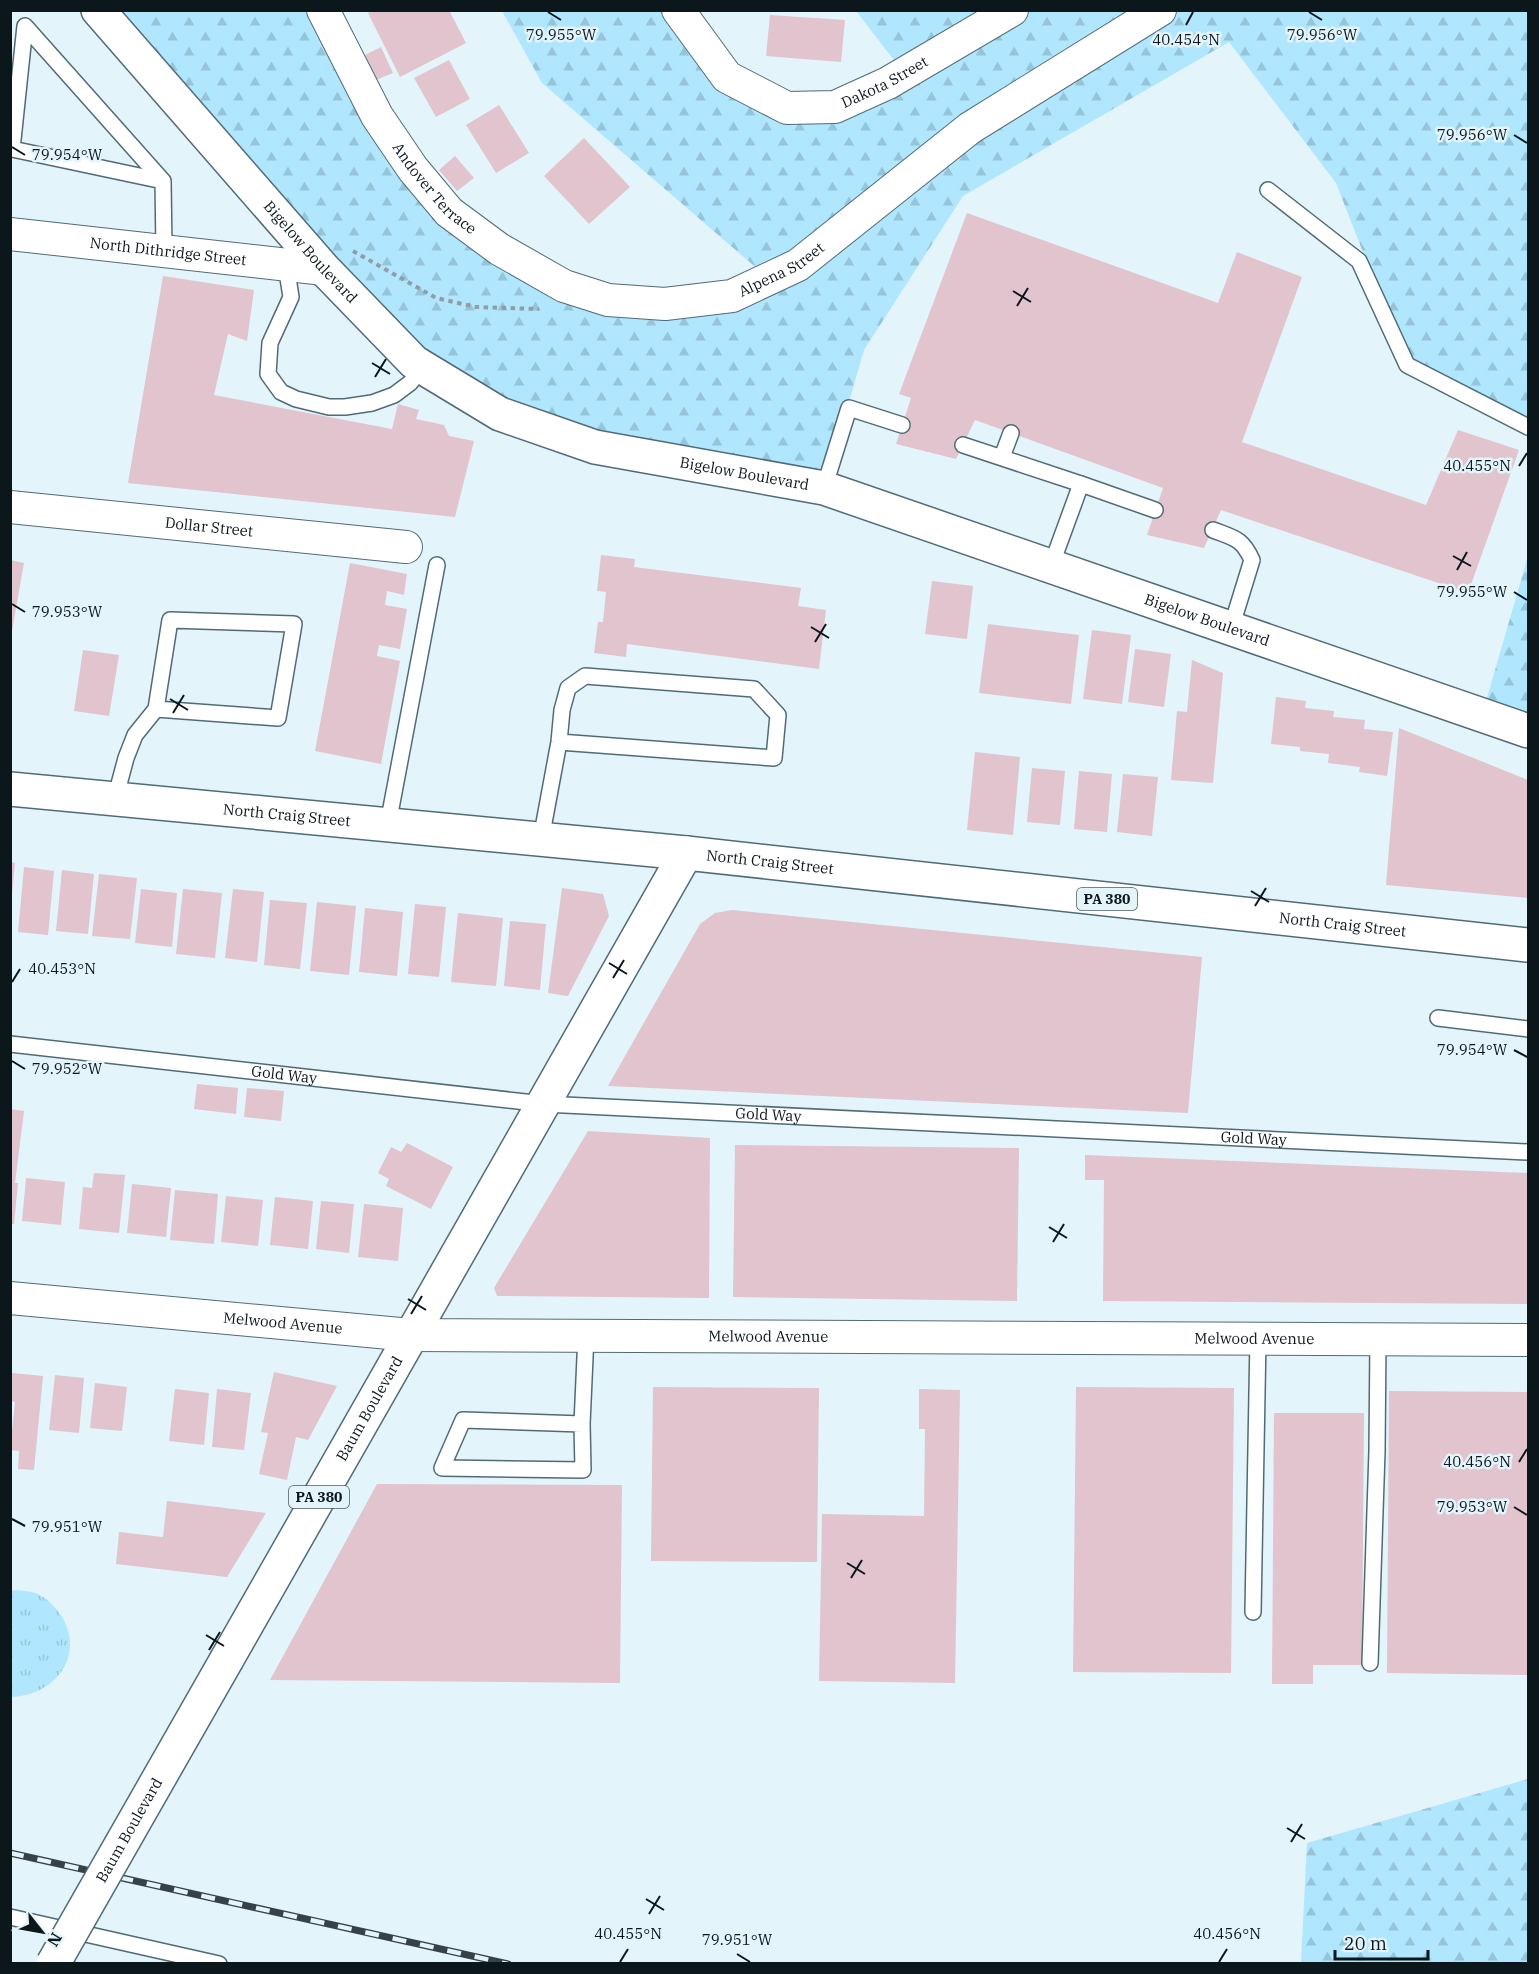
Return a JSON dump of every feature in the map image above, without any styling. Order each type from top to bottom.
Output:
[{"type":"main road","name":"Bigelow Boulevard","points":[[106,13],[334,257],[414,362],[500,414],[595,447],[824,488],[1528,731]]},
{"type":"main road","name":"North Craig Street","points":[[10,789],[686,853],[1528,945]]},
{"type":"main road","name":"Baum Boulevard","points":[[53,1964],[686,853]]},
{"type":"street","name":"Andover Terrace","points":[[323,10],[378,116],[413,168],[449,212],[499,249],[564,285],[608,300]]},
{"type":"street","name":"Dakota Street","points":[[678,10],[727,77],[787,108],[835,107],[888,84],[1012,10]]},
{"type":"street","name":"Alpena Street","points":[[608,300],[665,304],[732,296],[798,265],[970,128],[1160,10]]},
{"type":"street","name":"North Dithridge Street","points":[[10,234],[279,264],[334,257]]},
{"type":"street","name":"Dollar Street","points":[[10,507],[406,547]]},
{"type":"street","name":"Melwood Avenue","points":[[10,1298],[411,1335],[1528,1340]]},
{"type":"lane","points":[[163,181],[12,149],[25,26],[163,181],[164,250]]},
{"type":"lane","points":[[1268,190],[1359,261],[1407,365],[1528,427]]},
{"type":"lane","points":[[279,264],[288,278],[291,297],[270,343],[268,374],[281,392],[296,399],[329,407],[372,403],[394,395],[410,383],[423,367]]},
{"type":"lane","points":[[824,488],[849,408],[902,425]]},
{"type":"lane","points":[[1002,457],[1011,433]]},
{"type":"lane","points":[[963,445],[1155,510]]},
{"type":"lane","points":[[1051,566],[1081,484]]},
{"type":"lane","points":[[1212,530],[1240,542],[1245,546],[1252,560],[1231,628]]},
{"type":"lane","points":[[388,824],[437,565]]},
{"type":"lane","points":[[116,798],[126,758],[135,735],[156,709],[170,620],[294,624],[278,718],[156,709]]},
{"type":"lane","points":[[542,839],[559,742],[562,710],[568,688],[585,676],[754,689],[778,715],[774,758],[559,742]]},
{"type":"lane","points":[[1438,1018],[1528,1029]]},
{"type":"lane","name":"Gold Way","points":[[10,1044],[544,1104],[1528,1152]]},
{"type":"lane","points":[[582,1424],[463,1420],[442,1468],[583,1470],[582,1424],[586,1335]]},
{"type":"lane","points":[[1253,1612],[1258,1338]]},
{"type":"lane","points":[[1370,1663],[1378,1339]]},
{"type":"lane","points":[[10,1917],[219,1964]]},
{"type":"path","points":[[334,257],[436,298],[476,307],[543,309]]},
{"type":"green space","points":[[98,11],[330,11],[449,212],[608,300],[768,278],[542,83],[502,11],[678,11],[727,77],[787,108],[904,73],[856,11],[1528,11],[1528,427],[1407,365],[1336,183],[1229,42],[963,196],[864,350],[824,488],[595,447],[414,362]]},
{"type":"green space","points":[[1528,556],[1528,731],[1482,715]]},
{"type":"green space","points":[[11,1591],[35,1593],[50,1602],[66,1625],[70,1640],[69,1655],[64,1668],[55,1680],[43,1689],[28,1695],[11,1697]]},
{"type":"green space","points":[[1528,1779],[1528,1963],[1301,1963],[1307,1843]]},
{"type":"building","points":[[373,10],[449,10],[466,43],[400,77],[368,13]]},
{"type":"building","points":[[770,15],[845,20],[841,62],[766,56]]},
{"type":"building","points":[[381,47],[393,73],[376,80],[365,55]]},
{"type":"building","points":[[449,60],[470,99],[436,117],[414,78]]},
{"type":"building","points":[[499,105],[529,153],[496,173],[466,125]]},
{"type":"building","points":[[584,138],[630,187],[589,224],[544,176]]},
{"type":"building","points":[[455,156],[474,178],[457,191],[439,170]]},
{"type":"building","points":[[967,213],[1218,303],[1237,252],[1302,277],[1242,442],[1426,505],[1458,430],[1519,450],[1468,593],[1221,510],[1204,548],[1147,535],[1163,488],[975,420],[956,459],[896,444],[911,398],[899,394]]},
{"type":"building","points":[[163,276],[254,290],[247,341],[228,334],[214,395],[392,429],[398,404],[419,410],[416,419],[444,425],[449,436],[474,441],[455,517],[128,483]]},
{"type":"building","points":[[601,555],[635,559],[634,567],[801,588],[798,606],[826,610],[819,669],[627,644],[626,657],[594,653],[598,622],[603,622],[606,592],[597,591]]},
{"type":"building","points":[[10,560],[24,563],[12,631],[10,631]]},
{"type":"building","points":[[350,563],[407,574],[404,595],[387,591],[385,605],[407,609],[400,649],[379,645],[377,656],[400,661],[381,764],[315,751]]},
{"type":"building","points":[[932,581],[973,586],[967,639],[925,634]]},
{"type":"building","points":[[988,624],[1079,635],[1071,704],[979,693]]},
{"type":"building","points":[[1092,630],[1131,635],[1122,704],[1083,699]]},
{"type":"building","points":[[1135,649],[1171,654],[1164,707],[1128,702]]},
{"type":"building","points":[[83,650],[119,655],[109,716],[74,711]]},
{"type":"building","points":[[1192,660],[1223,673],[1213,783],[1171,780],[1177,711],[1187,712]]},
{"type":"building","points":[[1276,697],[1306,701],[1305,708],[1334,711],[1333,717],[1365,720],[1364,729],[1393,732],[1387,776],[1359,772],[1360,767],[1328,763],[1329,754],[1300,751],[1300,747],[1271,744]]},
{"type":"building","points":[[1399,728],[1528,780],[1528,898],[1386,885]]},
{"type":"building","points":[[975,752],[1020,757],[1013,835],[967,830]]},
{"type":"building","points":[[1032,768],[1065,771],[1060,825],[1027,822]]},
{"type":"building","points":[[1079,771],[1112,774],[1107,832],[1074,829]]},
{"type":"building","points":[[1123,774],[1158,777],[1152,836],[1117,832]]},
{"type":"building","points":[[10,862],[15,863],[12,894],[10,894]]},
{"type":"building","points":[[24,867],[54,871],[48,935],[18,932]]},
{"type":"building","points":[[62,870],[94,874],[88,934],[56,931]]},
{"type":"building","points":[[99,874],[137,878],[130,939],[92,936]]},
{"type":"building","points":[[562,888],[603,894],[609,916],[568,996],[548,993]]},
{"type":"building","points":[[141,889],[177,893],[172,947],[135,943]]},
{"type":"building","points":[[183,889],[222,893],[215,958],[176,954]]},
{"type":"building","points":[[233,889],[264,892],[257,962],[225,958]]},
{"type":"building","points":[[270,900],[307,903],[300,969],[264,965]]},
{"type":"building","points":[[317,902],[356,906],[349,975],[310,971]]},
{"type":"building","points":[[415,904],[446,907],[439,977],[408,974]]},
{"type":"building","points":[[365,908],[403,912],[397,976],[359,972]]},
{"type":"building","points":[[732,910],[1202,957],[1188,1113],[608,1086],[700,924],[715,913]]},
{"type":"building","points":[[458,913],[503,918],[496,986],[451,982]]},
{"type":"building","points":[[510,921],[546,924],[540,990],[504,986]]},
{"type":"building","points":[[197,1084],[238,1088],[236,1114],[194,1109]]},
{"type":"building","points":[[247,1088],[284,1091],[281,1121],[244,1117]]},
{"type":"building","points":[[10,1109],[24,1111],[15,1183],[18,1183],[14,1224],[10,1224]]},
{"type":"building","points":[[588,1131],[710,1138],[709,1298],[497,1296],[494,1288]]},
{"type":"building","points":[[407,1143],[453,1167],[431,1209],[386,1186],[389,1179],[378,1173],[391,1147],[401,1152]]},
{"type":"building","points":[[735,1145],[1019,1148],[1017,1301],[733,1297]]},
{"type":"building","points":[[1085,1155],[1528,1173],[1528,1304],[1103,1301],[1104,1180],[1085,1180]]},
{"type":"building","points":[[94,1173],[125,1175],[119,1233],[79,1229],[83,1187],[92,1188]]},
{"type":"building","points":[[26,1178],[65,1182],[61,1225],[22,1221]]},
{"type":"building","points":[[132,1184],[171,1188],[166,1237],[127,1233]]},
{"type":"building","points":[[175,1190],[218,1194],[214,1244],[170,1240]]},
{"type":"building","points":[[226,1196],[263,1200],[258,1246],[221,1242]]},
{"type":"building","points":[[275,1197],[313,1201],[308,1249],[270,1245]]},
{"type":"building","points":[[321,1201],[354,1204],[349,1253],[316,1249]]},
{"type":"building","points":[[364,1204],[403,1208],[398,1261],[358,1257]]},
{"type":"building","points":[[274,1372],[337,1386],[308,1440],[296,1437],[287,1480],[259,1474],[268,1433],[261,1432]]},
{"type":"building","points":[[12,1373],[43,1376],[34,1470],[18,1469],[19,1451],[10,1450],[15,1402],[10,1401]]},
{"type":"building","points":[[55,1375],[84,1378],[79,1433],[49,1430]]},
{"type":"building","points":[[95,1383],[127,1387],[122,1431],[90,1428]]},
{"type":"building","points":[[653,1387],[819,1388],[817,1562],[651,1561]]},
{"type":"building","points":[[1076,1387],[1234,1388],[1231,1673],[1073,1672]]},
{"type":"building","points":[[175,1389],[209,1393],[204,1445],[169,1441]]},
{"type":"building","points":[[217,1389],[251,1393],[244,1450],[212,1447]]},
{"type":"building","points":[[919,1389],[960,1390],[955,1683],[819,1681],[822,1514],[924,1516],[925,1429],[919,1429]]},
{"type":"building","points":[[1389,1391],[1528,1392],[1528,1675],[1387,1673]]},
{"type":"building","points":[[1274,1413],[1364,1413],[1362,1665],[1313,1665],[1313,1684],[1272,1684]]},
{"type":"building","points":[[377,1484],[622,1485],[620,1683],[270,1680]]},
{"type":"building","points":[[167,1501],[266,1513],[227,1577],[116,1564],[119,1532],[163,1537]]},
{"type":"railway","points":[[10,1853],[508,1964]]}]
